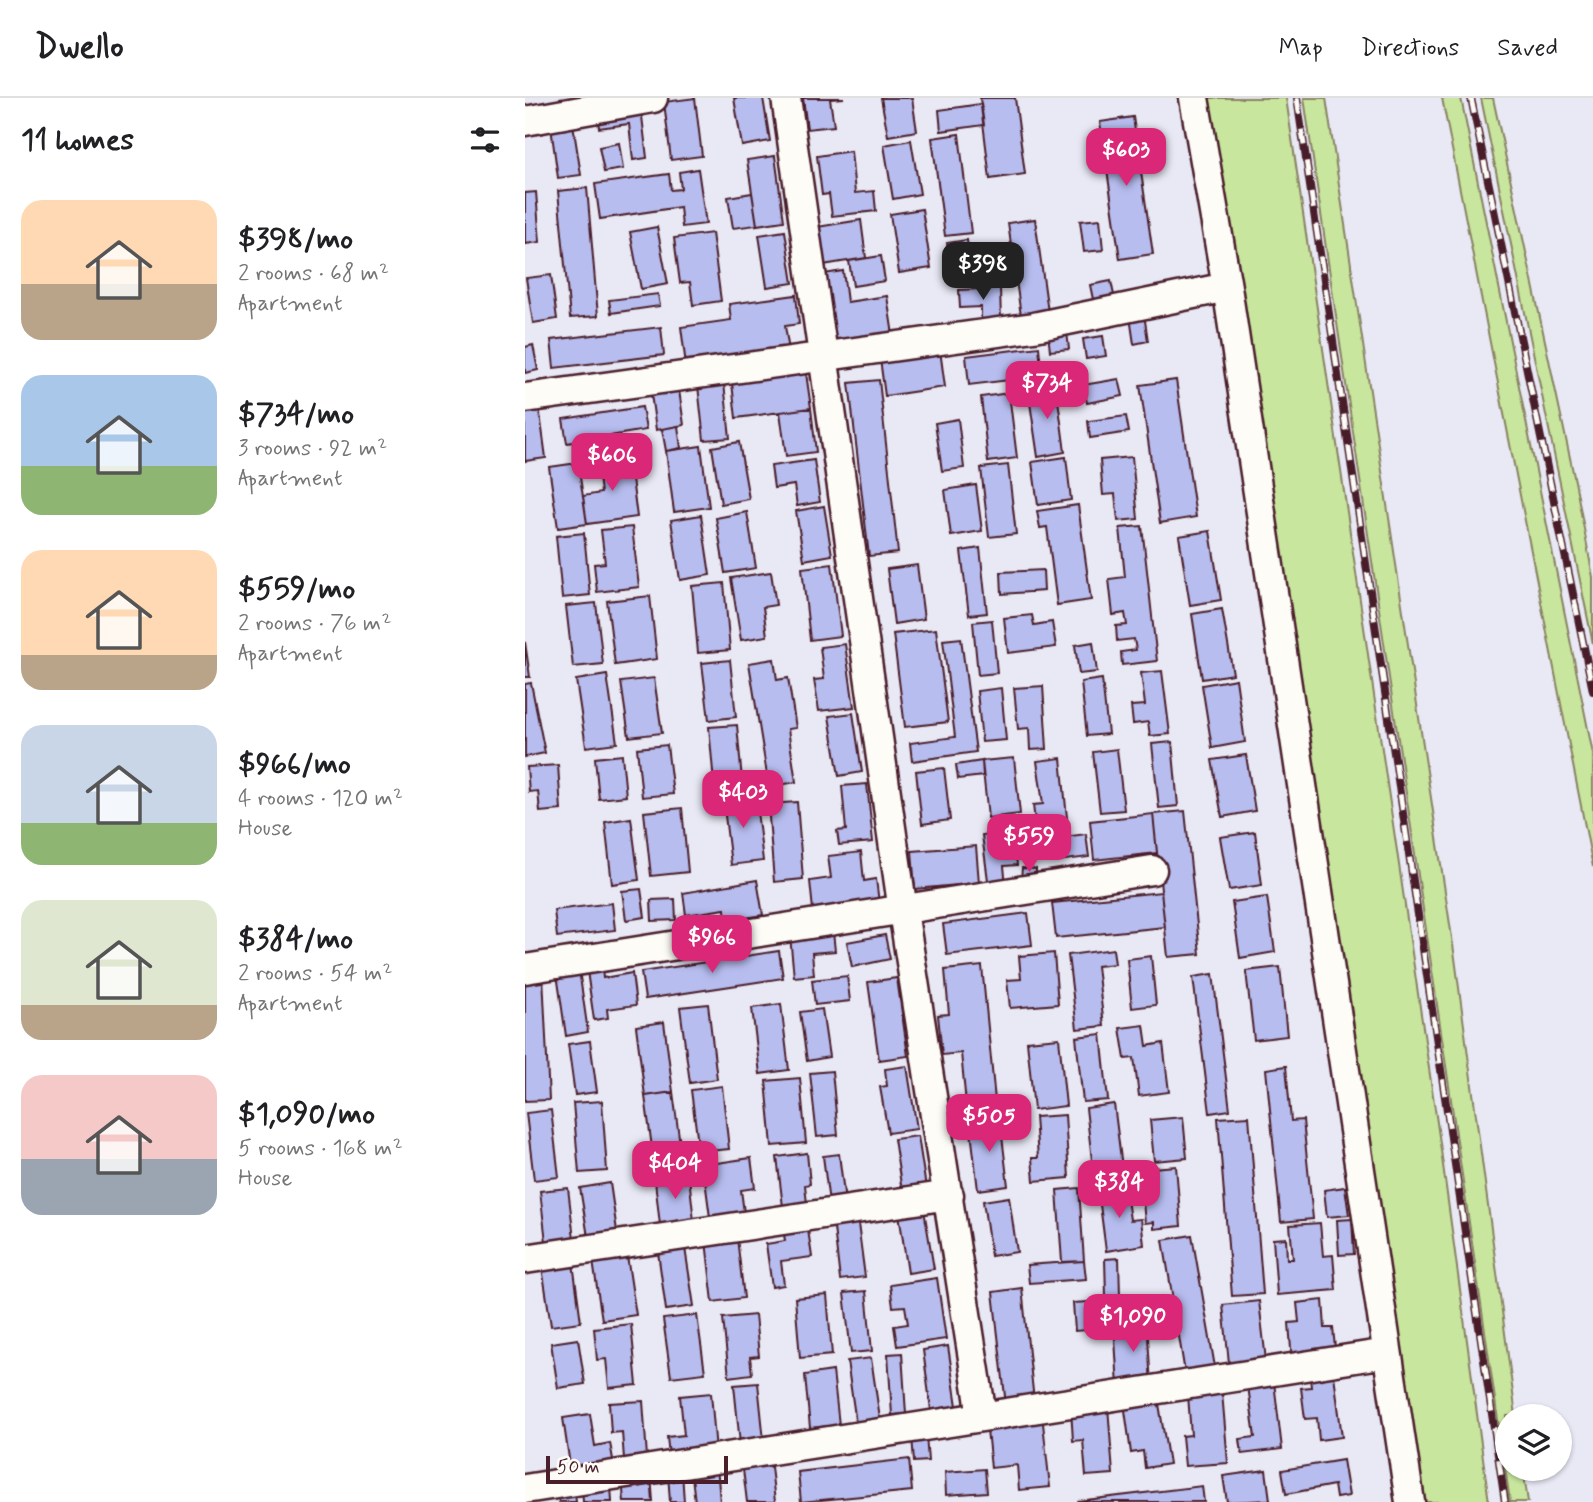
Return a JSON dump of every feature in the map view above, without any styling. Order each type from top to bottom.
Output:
[{"type":"street","points":[[525,121],[653,98]]},
{"type":"street","points":[[786,98],[903,911],[950,1195],[982,1416]]},
{"type":"street","points":[[1194,98],[1227,287],[1410,1502]]},
{"type":"street","points":[[525,398],[1034,327],[1227,287]]},
{"type":"street","points":[[525,969],[1152,870]]},
{"type":"street","points":[[525,1259],[950,1195]]},
{"type":"street","points":[[525,1489],[1387,1353]]},
{"type":"green space","points":[[1209,98],[1286,98],[1440,1143],[1489,1502],[1422,1502]]},
{"type":"green space","points":[[1304,98],[1326,98],[1455,958],[1514,1404],[1496,1404]]},
{"type":"green space","points":[[1442,98],[1461,98],[1593,754],[1593,867]]},
{"type":"green space","points":[[1481,98],[1493,98],[1576,486],[1593,577],[1593,644]]},
{"type":"green space","points":[[1507,1481],[1525,1481],[1528,1502],[1510,1502]]},
{"type":"building","points":[[695,98],[702,156],[671,160],[664,102]]},
{"type":"building","points":[[734,98],[763,98],[770,141],[742,146]]},
{"type":"building","points":[[803,98],[844,98],[830,99],[834,126],[807,129]]},
{"type":"building","points":[[881,98],[912,98],[917,131],[888,136]]},
{"type":"building","points":[[980,98],[1015,98],[1025,174],[990,179]]},
{"type":"building","points":[[981,104],[984,125],[941,131],[939,110]]},
{"type":"building","points":[[641,108],[647,158],[633,160],[629,124],[599,128],[597,114]]},
{"type":"building","points":[[1133,117],[1153,254],[1120,259],[1100,122]]},
{"type":"building","points":[[573,124],[581,175],[558,178],[551,127]]},
{"type":"building","points":[[959,134],[971,233],[945,236],[932,138]]},
{"type":"building","points":[[911,140],[920,194],[893,199],[884,145]]},
{"type":"building","points":[[619,143],[623,169],[604,172],[599,147]]},
{"type":"building","points":[[851,151],[855,193],[874,191],[876,211],[832,216],[829,194],[822,195],[817,156]]},
{"type":"building","points":[[775,156],[784,221],[757,225],[747,160]]},
{"type":"building","points":[[698,169],[706,224],[682,227],[680,207],[600,219],[595,184],[669,174],[671,190],[681,189],[679,172]]},
{"type":"building","points":[[587,188],[598,316],[570,318],[558,191]]},
{"type":"building","points":[[536,192],[540,242],[525,244],[525,193]]},
{"type":"building","points":[[752,193],[757,225],[733,228],[728,197]]},
{"type":"building","points":[[922,209],[931,268],[899,273],[890,214]]},
{"type":"building","points":[[1035,219],[1048,312],[1021,316],[1008,223]]},
{"type":"building","points":[[1100,219],[1103,250],[1084,252],[1080,221]]},
{"type":"building","points":[[861,220],[866,258],[823,265],[817,227]]},
{"type":"building","points":[[657,227],[668,284],[641,289],[630,232]]},
{"type":"building","points":[[785,231],[793,283],[767,287],[759,235]]},
{"type":"building","points":[[712,233],[721,301],[693,305],[690,282],[680,283],[674,238]]},
{"type":"building","points":[[967,240],[972,279],[952,281],[947,243]]},
{"type":"building","points":[[881,256],[885,281],[853,286],[849,261]]},
{"type":"building","points":[[843,271],[847,302],[887,296],[893,335],[835,344],[824,274]]},
{"type":"building","points":[[551,275],[557,319],[533,323],[526,278]]},
{"type":"building","points":[[1111,281],[1115,300],[1094,304],[1090,285]]},
{"type":"building","points":[[1000,288],[1001,321],[981,321],[981,307],[960,308],[959,290]]},
{"type":"building","points":[[658,294],[660,306],[611,313],[609,300]]},
{"type":"building","points":[[796,295],[799,324],[785,326],[789,351],[686,365],[681,327],[731,320],[729,304]]},
{"type":"building","points":[[1144,314],[1148,341],[1134,344],[1130,317]]},
{"type":"building","points":[[661,327],[664,355],[554,368],[551,340]]},
{"type":"building","points":[[1067,332],[1069,349],[1050,351],[1048,334]]},
{"type":"building","points":[[1103,336],[1106,356],[1086,359],[1083,339]]},
{"type":"building","points":[[533,345],[538,370],[525,373],[525,347]]},
{"type":"building","points":[[1039,347],[1042,376],[969,385],[966,356]]},
{"type":"building","points":[[940,350],[945,387],[885,396],[880,359]]},
{"type":"building","points":[[806,373],[811,408],[736,418],[732,383]]},
{"type":"building","points":[[1119,379],[1123,396],[1087,403],[1083,385]]},
{"type":"building","points":[[879,380],[898,553],[869,556],[849,383]]},
{"type":"building","points":[[1176,380],[1196,517],[1160,523],[1140,385]]},
{"type":"building","points":[[724,383],[730,438],[704,440],[698,386]]},
{"type":"building","points":[[1056,385],[1065,452],[1038,457],[1028,389]]},
{"type":"building","points":[[679,390],[684,425],[656,430],[651,394]]},
{"type":"building","points":[[1009,393],[1017,458],[988,462],[981,397]]},
{"type":"building","points":[[539,406],[546,458],[525,461],[525,408]]},
{"type":"building","points":[[642,407],[646,430],[567,443],[563,419]]},
{"type":"building","points":[[811,408],[816,452],[786,456],[780,412]]},
{"type":"building","points":[[1126,416],[1129,432],[1090,438],[1088,421]]},
{"type":"building","points":[[958,419],[964,468],[942,471],[935,423]]},
{"type":"building","points":[[678,426],[681,448],[666,451],[662,429]]},
{"type":"building","points":[[739,442],[749,499],[721,504],[712,447]]},
{"type":"building","points":[[701,446],[709,507],[674,512],[666,451]]},
{"type":"building","points":[[629,456],[637,517],[587,524],[583,496],[601,493],[597,460]]},
{"type":"building","points":[[1066,457],[1071,500],[1038,505],[1032,462]]},
{"type":"building","points":[[1132,457],[1138,519],[1118,521],[1115,494],[1103,495],[1100,460]]},
{"type":"building","points":[[814,460],[820,502],[797,506],[794,485],[774,488],[771,466]]},
{"type":"building","points":[[578,463],[587,524],[558,528],[549,467]]},
{"type":"building","points":[[1008,465],[1016,534],[989,537],[981,468]]},
{"type":"building","points":[[976,485],[982,531],[951,536],[945,490]]},
{"type":"building","points":[[1078,505],[1091,600],[1057,605],[1047,527],[1040,528],[1037,511]]},
{"type":"building","points":[[824,506],[832,555],[804,560],[796,511]]},
{"type":"building","points":[[747,512],[756,568],[725,573],[716,518]]},
{"type":"building","points":[[701,515],[710,575],[680,580],[671,520]]},
{"type":"building","points":[[1142,526],[1157,661],[1122,665],[1121,652],[1136,650],[1134,639],[1117,641],[1116,626],[1127,625],[1125,613],[1113,615],[1109,579],[1125,577],[1120,528]]},
{"type":"building","points":[[632,527],[639,587],[597,592],[594,564],[605,563],[601,530]]},
{"type":"building","points":[[1210,531],[1221,600],[1190,605],[1179,536]]},
{"type":"building","points":[[584,533],[590,595],[562,598],[556,536]]},
{"type":"building","points":[[980,548],[987,613],[969,615],[961,551]]},
{"type":"building","points":[[832,564],[841,636],[810,640],[802,568]]},
{"type":"building","points":[[917,565],[924,619],[894,624],[887,569]]},
{"type":"building","points":[[1043,570],[1044,591],[1002,594],[1001,572]]},
{"type":"building","points":[[771,572],[776,605],[763,607],[767,636],[741,640],[731,578]]},
{"type":"building","points":[[724,583],[730,650],[698,653],[692,586]]},
{"type":"building","points":[[650,596],[657,659],[615,665],[607,601]]},
{"type":"building","points":[[596,603],[603,664],[573,667],[566,606]]},
{"type":"building","points":[[1222,609],[1233,674],[1202,679],[1192,614]]},
{"type":"building","points":[[1032,615],[1034,625],[1052,622],[1056,647],[1008,653],[1004,618]]},
{"type":"building","points":[[992,620],[997,673],[978,675],[973,622]]},
{"type":"building","points":[[936,629],[948,722],[905,727],[893,634]]},
{"type":"building","points":[[961,638],[976,752],[912,761],[910,743],[955,737],[943,640]]},
{"type":"building","points":[[525,642],[530,677],[525,677]]},
{"type":"building","points":[[1093,642],[1097,672],[1079,674],[1075,645]]},
{"type":"building","points":[[845,644],[854,707],[819,711],[814,680],[824,679],[820,647]]},
{"type":"building","points":[[774,659],[777,680],[788,678],[796,728],[788,729],[796,782],[769,787],[749,663]]},
{"type":"building","points":[[730,660],[736,717],[709,720],[702,663]]},
{"type":"building","points":[[1162,671],[1170,734],[1150,736],[1148,722],[1133,724],[1131,706],[1145,705],[1141,673]]},
{"type":"building","points":[[607,675],[617,743],[586,747],[576,680]]},
{"type":"building","points":[[654,678],[662,733],[629,737],[621,682]]},
{"type":"building","points":[[1102,679],[1108,734],[1087,736],[1081,682]]},
{"type":"building","points":[[1236,679],[1245,742],[1212,748],[1202,685]]},
{"type":"building","points":[[531,683],[545,753],[525,757],[525,684]]},
{"type":"building","points":[[1043,686],[1047,749],[1030,750],[1029,728],[1018,729],[1014,688]]},
{"type":"building","points":[[1001,688],[1006,740],[982,742],[977,691]]},
{"type":"building","points":[[853,713],[862,772],[839,776],[829,716]]},
{"type":"building","points":[[737,725],[742,780],[714,783],[709,727]]},
{"type":"building","points":[[1172,742],[1178,806],[1159,808],[1152,744]]},
{"type":"building","points":[[667,745],[673,794],[642,797],[637,748]]},
{"type":"building","points":[[1117,749],[1124,810],[1100,812],[1093,752]]},
{"type":"building","points":[[622,755],[626,796],[599,799],[595,758]]},
{"type":"building","points":[[1246,755],[1255,811],[1222,817],[1212,760]]},
{"type":"building","points":[[1014,758],[1020,814],[988,818],[982,761]]},
{"type":"building","points":[[1061,758],[1067,818],[1035,822],[1033,805],[1043,804],[1037,761]]},
{"type":"building","points":[[982,761],[983,776],[958,779],[956,765]]},
{"type":"building","points":[[558,765],[561,810],[540,812],[538,791],[529,792],[527,767]]},
{"type":"building","points":[[944,768],[950,820],[922,824],[916,771]]},
{"type":"building","points":[[867,784],[873,842],[839,845],[837,831],[846,830],[842,786]]},
{"type":"building","points":[[755,794],[763,861],[731,865],[723,799]]},
{"type":"building","points":[[797,802],[803,879],[774,882],[768,804]]},
{"type":"building","points":[[682,808],[688,872],[651,876],[644,812]]},
{"type":"building","points":[[1185,811],[1200,954],[1168,957],[1153,814]]},
{"type":"building","points":[[1153,814],[1157,853],[1094,860],[1090,821]]},
{"type":"building","points":[[631,818],[639,880],[612,884],[605,822]]},
{"type":"building","points":[[1013,831],[1017,865],[1004,866],[1006,886],[989,888],[982,835]]},
{"type":"building","points":[[1255,832],[1262,885],[1229,890],[1220,837]]},
{"type":"building","points":[[1086,834],[1089,857],[1058,861],[1055,838]]},
{"type":"building","points":[[976,846],[979,883],[915,889],[912,851]]},
{"type":"building","points":[[861,852],[864,881],[876,879],[879,903],[813,910],[810,881],[831,878],[828,856]]},
{"type":"building","points":[[1022,868],[1036,869],[1036,880],[1021,879]]},
{"type":"building","points":[[757,880],[763,915],[726,921],[725,909],[686,915],[683,893]]},
{"type":"building","points":[[641,889],[645,917],[626,920],[622,891]]},
{"type":"building","points":[[1161,892],[1165,927],[1056,938],[1052,903]]},
{"type":"building","points":[[1267,897],[1275,952],[1240,958],[1232,902]]},
{"type":"building","points":[[675,899],[676,920],[652,921],[651,900]]},
{"type":"building","points":[[612,903],[615,930],[557,937],[554,910]]},
{"type":"building","points":[[1028,913],[1032,945],[947,955],[943,924]]},
{"type":"building","points":[[833,932],[835,951],[812,953],[814,975],[794,977],[790,936]]},
{"type":"building","points":[[885,935],[890,959],[852,967],[847,942]]},
{"type":"building","points":[[1113,949],[1115,964],[1097,966],[1104,1026],[1077,1029],[1068,955]]},
{"type":"building","points":[[779,951],[783,978],[645,999],[641,972]]},
{"type":"building","points":[[1054,953],[1058,1004],[1010,1008],[1007,980],[1021,979],[1019,956]]},
{"type":"building","points":[[1151,956],[1156,1005],[1132,1008],[1127,959]]},
{"type":"building","points":[[982,966],[996,1111],[967,1114],[961,1053],[942,1055],[938,1015],[949,1014],[945,970]]},
{"type":"building","points":[[1280,967],[1287,1036],[1254,1040],[1246,971]]},
{"type":"building","points":[[602,969],[603,978],[632,973],[636,1005],[607,1009],[608,1018],[594,1020],[587,971]]},
{"type":"building","points":[[579,970],[588,1032],[566,1036],[557,974]]},
{"type":"building","points":[[1213,974],[1230,1110],[1210,1113],[1193,977]]},
{"type":"building","points":[[543,975],[549,1100],[525,1101],[525,976]]},
{"type":"building","points":[[847,976],[850,1001],[815,1005],[812,980]]},
{"type":"building","points":[[897,978],[908,1056],[879,1060],[868,982]]},
{"type":"building","points":[[708,1004],[717,1079],[690,1083],[680,1007]]},
{"type":"building","points":[[781,1004],[789,1070],[760,1074],[752,1008]]},
{"type":"building","points":[[822,1009],[829,1057],[807,1061],[800,1012]]},
{"type":"building","points":[[664,1022],[673,1092],[645,1096],[636,1026]]},
{"type":"building","points":[[1144,1025],[1147,1046],[1163,1043],[1169,1092],[1139,1096],[1134,1058],[1125,1059],[1120,1028]]},
{"type":"building","points":[[1101,1034],[1108,1100],[1083,1102],[1076,1037]]},
{"type":"building","points":[[1059,1038],[1066,1106],[1034,1110],[1027,1041]]},
{"type":"building","points":[[590,1041],[597,1092],[575,1095],[568,1044]]},
{"type":"building","points":[[907,1066],[917,1129],[888,1133],[880,1087],[887,1086],[885,1069]]},
{"type":"building","points":[[1286,1066],[1291,1121],[1303,1120],[1313,1219],[1281,1222],[1266,1069]]},
{"type":"building","points":[[832,1071],[838,1135],[817,1137],[810,1073]]},
{"type":"building","points":[[800,1078],[806,1143],[772,1146],[766,1081]]},
{"type":"building","points":[[722,1086],[729,1149],[699,1152],[691,1090]]},
{"type":"building","points":[[673,1092],[681,1152],[653,1155],[645,1096]]},
{"type":"building","points":[[602,1101],[607,1171],[579,1173],[573,1103]]},
{"type":"building","points":[[1114,1104],[1123,1175],[1094,1178],[1086,1108]]},
{"type":"building","points":[[551,1110],[559,1177],[534,1180],[526,1113]]},
{"type":"building","points":[[1065,1115],[1069,1178],[1034,1181],[1032,1158],[1038,1158],[1035,1117]]},
{"type":"building","points":[[1249,1116],[1263,1294],[1232,1296],[1218,1118]]},
{"type":"building","points":[[1183,1117],[1187,1158],[1154,1161],[1150,1120]]},
{"type":"building","points":[[1000,1119],[1008,1186],[978,1190],[970,1123]]},
{"type":"building","points":[[918,1136],[927,1194],[903,1198],[894,1139]]},
{"type":"building","points":[[807,1153],[810,1184],[805,1185],[807,1204],[783,1207],[777,1157]]},
{"type":"building","points":[[839,1154],[845,1201],[829,1203],[823,1156]]},
{"type":"building","points":[[751,1158],[755,1188],[741,1190],[745,1220],[711,1225],[703,1165]]},
{"type":"building","points":[[1176,1166],[1181,1226],[1154,1229],[1154,1222],[1145,1223],[1140,1169]]},
{"type":"building","points":[[688,1168],[695,1230],[661,1234],[654,1172]]},
{"type":"building","points":[[610,1183],[618,1238],[589,1243],[580,1188]]},
{"type":"building","points":[[1125,1185],[1130,1220],[1141,1219],[1144,1245],[1106,1251],[1098,1189]]},
{"type":"building","points":[[1345,1187],[1349,1215],[1327,1217],[1324,1190]]},
{"type":"building","points":[[568,1188],[575,1247],[547,1250],[540,1191]]},
{"type":"building","points":[[1079,1188],[1084,1261],[1062,1262],[1057,1190]]},
{"type":"building","points":[[1009,1197],[1017,1252],[991,1256],[983,1201]]},
{"type":"building","points":[[924,1210],[934,1269],[908,1273],[899,1214]]},
{"type":"building","points":[[857,1216],[865,1277],[840,1280],[833,1219]]},
{"type":"building","points":[[1352,1219],[1354,1254],[1339,1255],[1337,1220]]},
{"type":"building","points":[[807,1223],[812,1257],[781,1261],[784,1285],[772,1287],[766,1244],[785,1241],[783,1227]]},
{"type":"building","points":[[1320,1223],[1323,1256],[1333,1255],[1336,1290],[1277,1295],[1273,1239],[1286,1238],[1287,1259],[1293,1259],[1290,1225]]},
{"type":"building","points":[[1192,1235],[1216,1373],[1186,1379],[1163,1240]]},
{"type":"building","points":[[737,1238],[744,1298],[713,1302],[706,1241]]},
{"type":"building","points":[[685,1248],[694,1306],[666,1310],[658,1252]]},
{"type":"building","points":[[627,1256],[636,1315],[602,1320],[593,1261]]},
{"type":"building","points":[[1119,1258],[1120,1296],[1106,1296],[1105,1259]]},
{"type":"building","points":[[1084,1261],[1086,1279],[1029,1283],[1027,1265]]},
{"type":"building","points":[[573,1263],[581,1322],[551,1326],[542,1267]]},
{"type":"building","points":[[937,1278],[946,1339],[897,1346],[894,1326],[908,1324],[905,1306],[893,1307],[890,1285]]},
{"type":"building","points":[[1022,1288],[1034,1401],[1006,1405],[993,1292]]},
{"type":"building","points":[[866,1291],[872,1351],[851,1353],[844,1293]]},
{"type":"building","points":[[827,1295],[832,1355],[800,1358],[795,1298]]},
{"type":"building","points":[[1323,1300],[1325,1328],[1333,1328],[1336,1358],[1292,1362],[1289,1323],[1299,1322],[1297,1303]]},
{"type":"building","points":[[1106,1301],[1108,1328],[1075,1331],[1073,1303]]},
{"type":"building","points":[[1259,1301],[1267,1369],[1230,1373],[1223,1305]]},
{"type":"building","points":[[697,1315],[705,1373],[671,1377],[663,1319]]},
{"type":"building","points":[[755,1315],[759,1356],[750,1357],[752,1374],[729,1377],[723,1318]]},
{"type":"building","points":[[1147,1321],[1151,1385],[1118,1387],[1114,1323]]},
{"type":"building","points":[[631,1324],[637,1385],[609,1388],[606,1359],[597,1360],[594,1328]]},
{"type":"building","points":[[578,1339],[585,1384],[558,1388],[551,1343]]},
{"type":"building","points":[[948,1346],[957,1406],[931,1410],[923,1350]]},
{"type":"building","points":[[902,1353],[906,1414],[892,1415],[888,1354]]},
{"type":"building","points":[[871,1358],[880,1419],[856,1423],[847,1361]]},
{"type":"building","points":[[833,1371],[839,1425],[810,1428],[805,1375]]},
{"type":"building","points":[[1334,1375],[1342,1437],[1319,1440],[1317,1418],[1305,1419],[1301,1388],[1311,1387],[1310,1378]]},
{"type":"building","points":[[1274,1382],[1282,1449],[1242,1454],[1240,1439],[1255,1437],[1248,1386]]},
{"type":"building","points":[[758,1383],[764,1441],[740,1444],[734,1385]]},
{"type":"building","points":[[1222,1392],[1228,1463],[1185,1466],[1182,1436],[1191,1435],[1188,1395]]},
{"type":"building","points":[[711,1393],[716,1451],[669,1456],[667,1437],[684,1435],[680,1396]]},
{"type":"building","points":[[1158,1398],[1169,1464],[1145,1468],[1143,1451],[1131,1453],[1124,1403]]},
{"type":"building","points":[[643,1401],[647,1457],[624,1459],[622,1432],[611,1433],[609,1403]]},
{"type":"building","points":[[1108,1406],[1113,1474],[1086,1476],[1083,1440],[1073,1441],[1071,1409]]},
{"type":"building","points":[[590,1414],[595,1446],[610,1443],[614,1465],[571,1472],[563,1418]]},
{"type":"building","points":[[1042,1414],[1050,1487],[1019,1490],[1017,1465],[991,1468],[986,1420]]},
{"type":"building","points":[[926,1435],[928,1461],[914,1462],[912,1436]]},
{"type":"building","points":[[770,1458],[775,1502],[747,1502],[742,1461]]},
{"type":"building","points":[[909,1459],[912,1491],[801,1502],[798,1472]]},
{"type":"building","points":[[1343,1460],[1349,1496],[1336,1498],[1334,1485],[1286,1494],[1282,1470]]},
{"type":"building","points":[[717,1465],[720,1502],[695,1502],[691,1468]]},
{"type":"building","points":[[985,1469],[987,1492],[946,1495],[945,1472]]},
{"type":"building","points":[[1266,1470],[1270,1500],[1227,1502],[1223,1476]]},
{"type":"building","points":[[682,1472],[684,1502],[670,1502],[668,1473]]},
{"type":"building","points":[[651,1475],[653,1502],[624,1502],[622,1477]]},
{"type":"building","points":[[574,1485],[576,1502],[559,1502],[557,1487]]},
{"type":"building","points":[[611,1485],[612,1502],[583,1502],[582,1487]]},
{"type":"building","points":[[1202,1486],[1204,1502],[1078,1502],[1078,1501]]},
{"type":"railway","points":[[1297,98],[1505,1502]]},
{"type":"railway","points":[[1471,98],[1593,691]]}]
